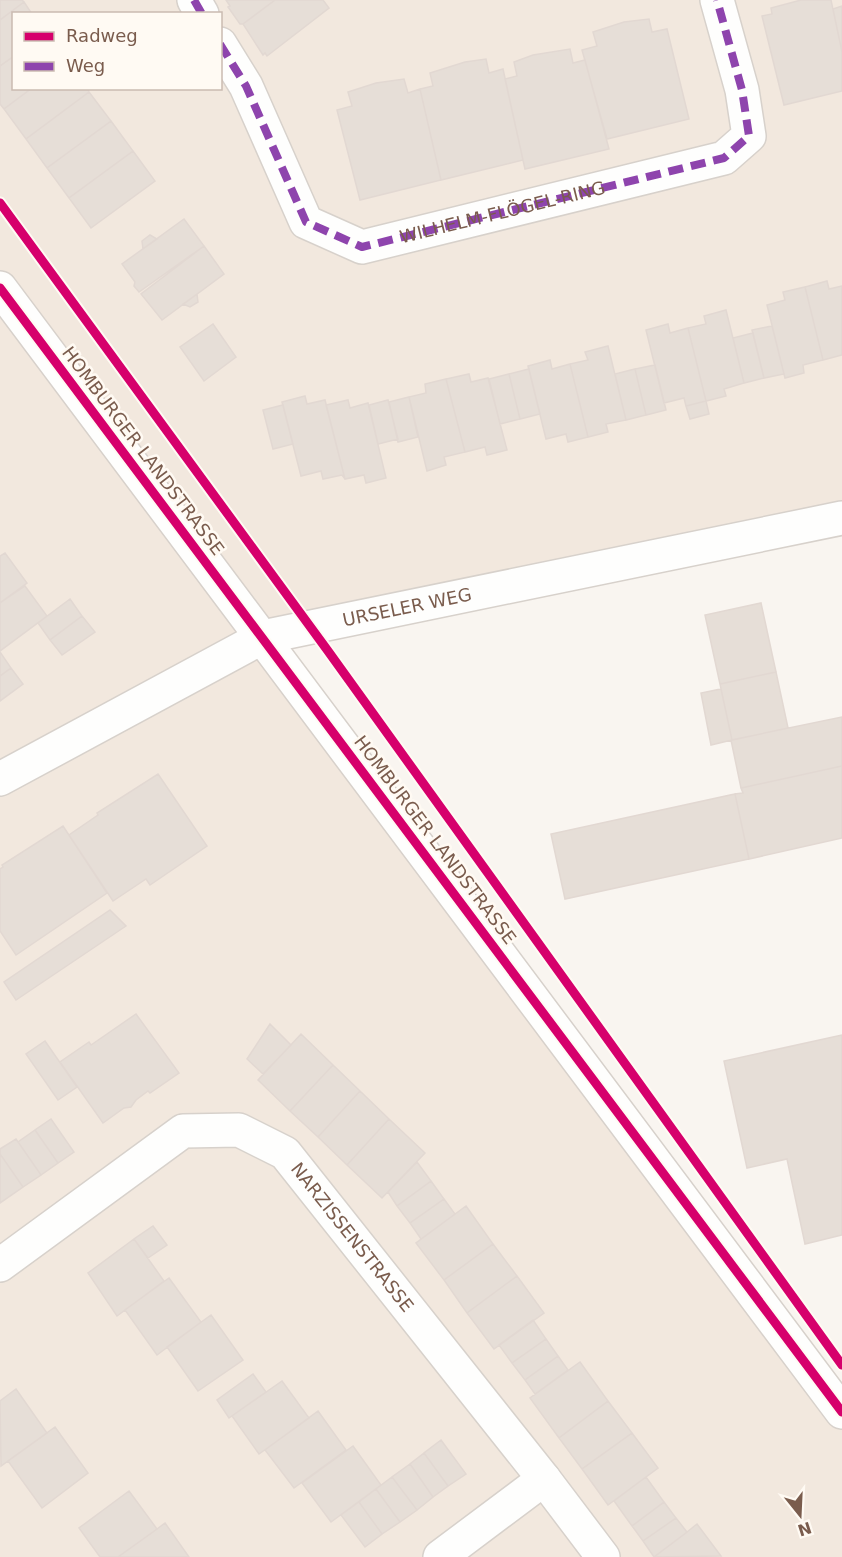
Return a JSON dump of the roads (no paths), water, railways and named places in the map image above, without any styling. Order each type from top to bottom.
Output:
[{"type":"street","name":"WILHELM-FLÖGEL-RING","points":[[222,47],[246,86],[306,222],[362,247],[724,158],[749,136],[742,90],[717,0]]},
{"type":"street","name":"HOMBURGER LANDSTRASSE","points":[[0,288],[842,1412]]},
{"type":"street","name":"URSELER WEG","points":[[0,779],[263,637],[842,518]]},
{"type":"street","name":"NARZISSENSTRASSE","points":[[0,1265],[183,1131],[239,1130],[285,1153],[544,1479],[603,1557]]},
{"type":"street","points":[[440,1557],[544,1479]]}]
